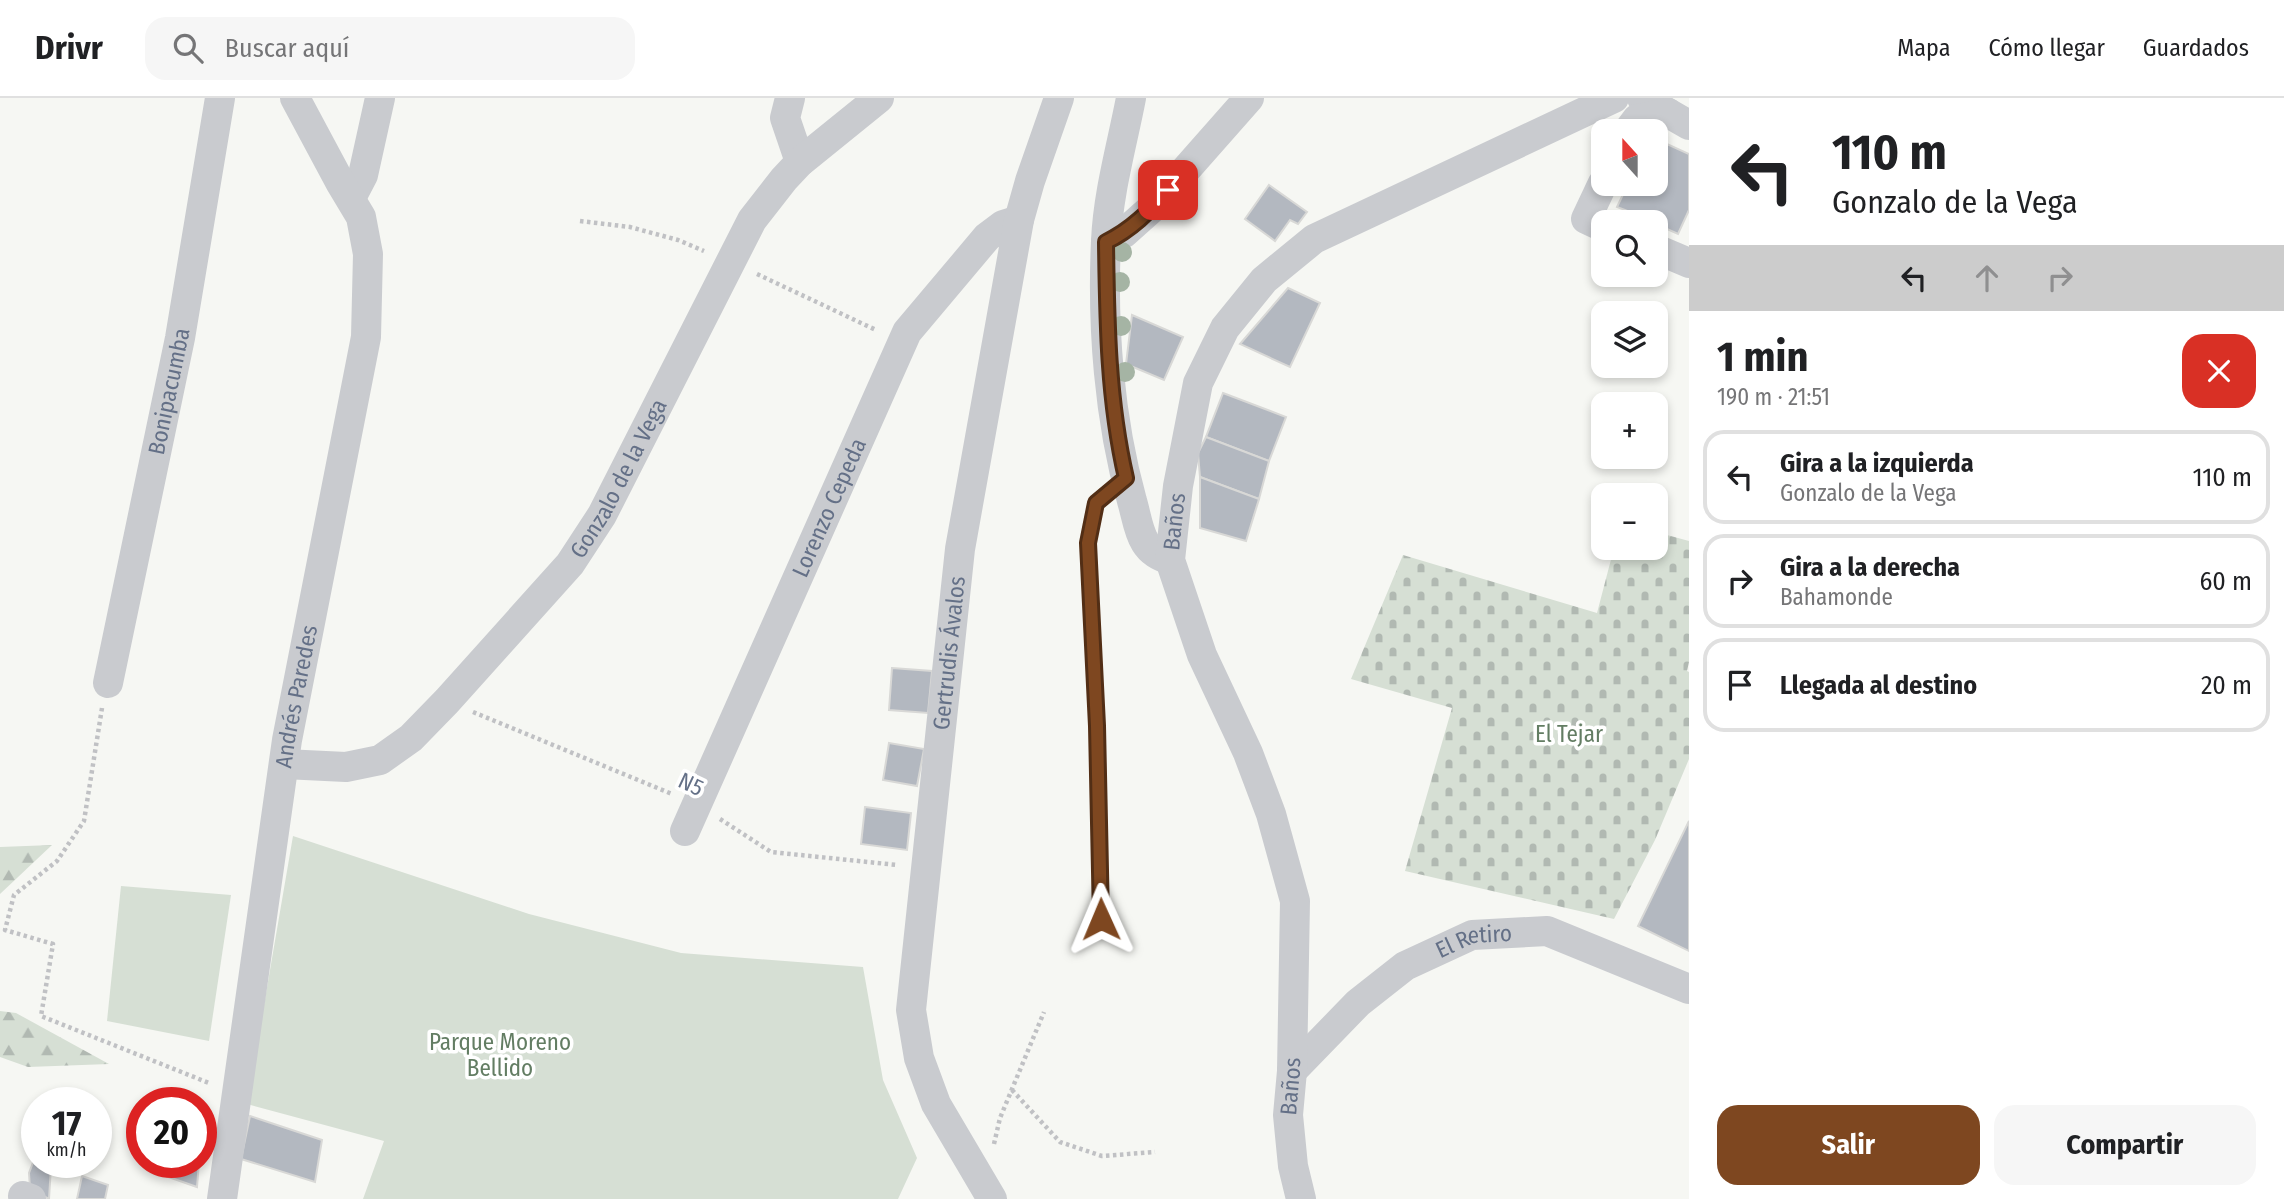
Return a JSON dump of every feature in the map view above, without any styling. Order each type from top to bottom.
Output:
[{"type":"street","name":"Bonipacumba","points":[[108,683],[180,338],[220,98]]},
{"type":"street","name":"Andrés Paredes","points":[[222,1199],[284,764],[366,337],[368,254],[361,217],[295,98]]},
{"type":"street","points":[[351,198],[363,175],[380,98]]},
{"type":"street","points":[[790,98],[785,118],[800,162]]},
{"type":"street","name":"Gonzalo de la Vega","points":[[284,764],[346,767],[380,760],[411,738],[447,701],[570,564],[602,515],[752,220],[800,162],[879,98]]},
{"type":"street","name":"Gertrudis Ávalos","points":[[992,1199],[936,1104],[919,1058],[911,1010],[960,549],[1019,220],[1059,98]]},
{"type":"street","points":[[1131,98],[1108,214],[1107,341],[1115,425],[1143,541],[1155,554],[1170,561]]},
{"type":"street","points":[[1106,242],[1124,233],[1152,208],[1249,98]]},
{"type":"street","name":"Baños","points":[[1301,1199],[1293,1166],[1288,1115],[1292,1071],[1294,901],[1271,814],[1248,753],[1202,655],[1170,561],[1178,486],[1198,383],[1225,328],[1264,280],[1314,239],[1614,98]]},
{"type":"street","points":[[1637,119],[1666,112]]},
{"type":"street","name":"Lorenzo Cepeda","points":[[685,831],[907,332],[987,237],[1003,225],[1019,220]]},
{"type":"street","points":[[1668,254],[1689,263]]},
{"type":"street","name":"El Retiro","points":[[1292,1071],[1358,1003],[1405,967],[1472,935],[1547,931],[1689,989]]},
{"type":"lane","points":[[1101,919],[1097,726],[1088,543],[1096,503],[1126,478]]},
{"type":"path","name":"N5","points":[[447,701],[696,803],[771,852],[926,868]]},
{"type":"path","points":[[100,721],[84,821],[57,861],[14,895],[5,930],[53,944],[41,1016],[237,1095]]},
{"type":"path","points":[[973,1168],[992,1149],[1000,1118],[1044,1012]]},
{"type":"path","points":[[1012,1090],[1060,1142],[1102,1156],[1155,1152]]},
{"type":"green space","name":"El Tejar","points":[[1668,535],[1689,541],[1689,759],[1655,840],[1614,919],[1405,871],[1452,708],[1351,679],[1403,555],[1597,613],[1611,560],[1668,560]]},
{"type":"green space","name":"Parque Moreno Bellido","points":[[293,836],[529,914],[681,953],[863,967],[883,1080],[917,1158],[898,1199],[363,1199],[384,1141],[247,1104]]},
{"type":"green space","points":[[52,845],[0,894],[0,847]]},
{"type":"green space","points":[[121,886],[231,895],[209,1041],[107,1021]]},
{"type":"green space","points":[[0,1011],[16,1013],[109,1064],[28,1067],[0,1057]]},
{"type":"building","points":[[1668,144],[1689,154],[1689,210],[1678,234],[1668,229],[1668,210],[1625,210],[1617,207],[1622,196],[1668,196]]},
{"type":"building","points":[[1269,185],[1307,212],[1298,224],[1290,220],[1275,241],[1245,219]]},
{"type":"building","points":[[1288,288],[1320,303],[1290,367],[1240,344]]},
{"type":"building","points":[[1132,315],[1183,337],[1164,380],[1126,364]]},
{"type":"building","points":[[1223,393],[1286,417],[1269,461],[1206,437]]},
{"type":"building","points":[[1206,437],[1269,461],[1259,499],[1200,477],[1198,453]]},
{"type":"building","points":[[1200,477],[1259,499],[1246,541],[1200,528]]},
{"type":"building","points":[[892,668],[932,671],[928,713],[889,710]]},
{"type":"building","points":[[889,743],[924,749],[917,786],[883,780]]},
{"type":"building","points":[[865,807],[911,813],[907,850],[861,844]]},
{"type":"building","points":[[1689,821],[1689,951],[1638,926]]},
{"type":"building","points":[[250,1116],[322,1140],[315,1182],[241,1159]]},
{"type":"building","points":[[29,1178],[50,1178],[49,1199],[30,1189]]},
{"type":"building","points":[[82,1178],[108,1185],[105,1199],[77,1199]]},
{"type":"building","points":[[172,1178],[198,1178],[197,1187]]},
{"type":"route","points":[[1101,919],[1097,726],[1088,543],[1096,503],[1126,478],[1115,425],[1107,341],[1106,242],[1124,233],[1168,190]]}]
